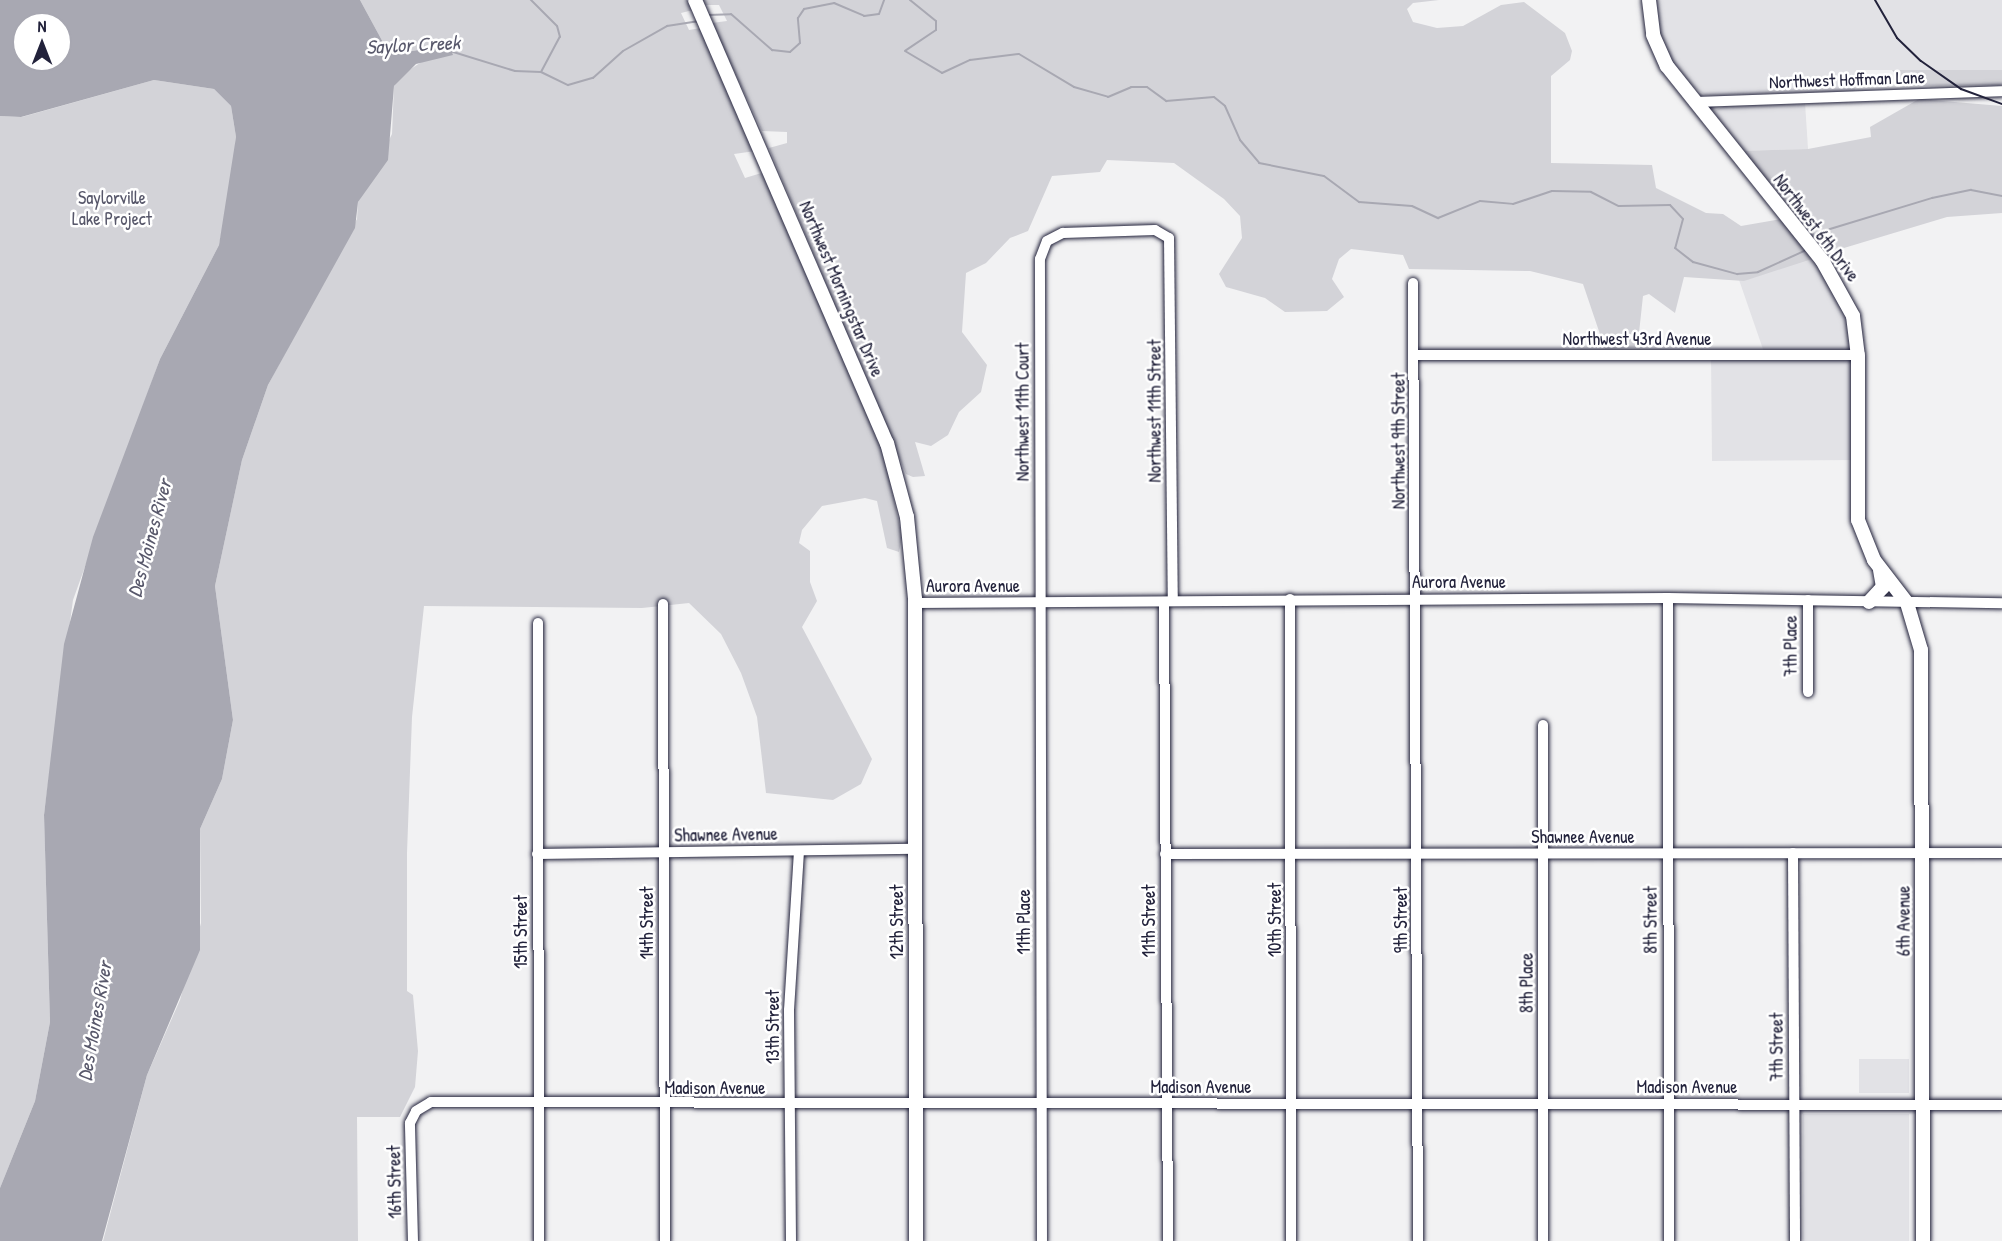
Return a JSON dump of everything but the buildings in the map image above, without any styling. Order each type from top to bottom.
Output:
[{"type":"main road","name":"Northwest Morningstar Drive","points":[[695,0],[887,443],[907,517],[915,603]]},
{"type":"main road","name":"Northwest 6th Drive","points":[[1649,0],[1657,47],[1694,102],[1836,280],[1853,316],[1858,355],[1856,510],[1863,539],[1907,603]]},
{"type":"main road","points":[[1869,602],[1883,587],[1879,565]]},
{"type":"main road","name":"12th Street","points":[[915,603],[916,1241]]},
{"type":"main road","name":"6th Avenue","points":[[1907,603],[1921,650],[1923,1241]]},
{"type":"street","name":"Northwest Hoffman Lane","points":[[1694,102],[2002,91]]},
{"type":"street","name":"Northwest 11th Street","points":[[1063,233],[1155,230],[1166,233],[1171,244],[1168,602]]},
{"type":"street","name":"Northwest 11th Court","points":[[1041,603],[1040,259],[1047,241],[1063,233]]},
{"type":"street","name":"Northwest 9th Street","points":[[1413,283],[1416,598]]},
{"type":"street","name":"Northwest 43rd Avenue","points":[[1415,355],[1858,355]]},
{"type":"street","name":"Aurora Avenue","points":[[915,603],[1416,598],[1668,598],[2002,603]]},
{"type":"street","name":"9th Street","points":[[1416,598],[1418,1241]]},
{"type":"street","name":"8th Street","points":[[1668,598],[1669,1241]]},
{"type":"street","name":"10th Street","points":[[1290,599],[1291,1241]]},
{"type":"street","name":"7th Place","points":[[1808,600],[1808,692]]},
{"type":"street","name":"11th Street","points":[[1168,602],[1165,854],[1168,1241]]},
{"type":"street","name":"11th Place","points":[[1041,603],[1042,1241]]},
{"type":"street","name":"14th Street","points":[[663,604],[665,1241]]},
{"type":"street","name":"15th Street","points":[[538,623],[539,1241]]},
{"type":"street","name":"8th Place","points":[[1543,725],[1543,1241]]},
{"type":"street","name":"Shawnee Avenue","points":[[537,854],[915,849]]},
{"type":"street","name":"13th Street","points":[[791,1241],[790,975],[798,926],[799,851]]},
{"type":"street","name":"7th Street","points":[[1793,853],[1795,1241]]},
{"type":"street","name":"Shawnee Avenue","points":[[1165,854],[2002,853]]},
{"type":"street","name":"Madison Avenue","points":[[410,1123],[416,1111],[431,1102],[664,1105],[1291,1103],[2002,1105]]},
{"type":"street","name":"16th Street","points":[[410,1123],[412,1241]]},
{"type":"shaded area","points":[[1653,0],[2002,0],[2002,70],[1856,70],[1855,91],[1705,95],[1681,78],[1657,33]]},
{"type":"shaded area","points":[[1805,102],[1808,149],[1738,151],[1712,112],[1729,104]]},
{"type":"shaded area","points":[[1813,248],[1850,309],[1855,460],[1712,461],[1711,355],[1765,355],[1737,274]]},
{"type":"shaded area","points":[[1859,1059],[1909,1059],[1909,1093],[1859,1093]]},
{"type":"shaded area","points":[[1803,1114],[1909,1114],[1909,1241],[1803,1241]]},
{"type":"green space","points":[[360,0],[688,0],[693,10],[681,13],[689,30],[701,28],[755,151],[734,154],[745,178],[765,172],[884,454],[902,537],[899,552],[887,548],[877,501],[865,498],[822,506],[802,530],[799,543],[810,551],[810,582],[817,601],[802,627],[872,759],[861,784],[833,800],[766,793],[757,717],[741,673],[721,634],[689,603],[642,608],[424,606],[412,717],[407,853],[407,991],[413,995],[418,1051],[415,1087],[400,1117],[357,1117],[358,1241],[103,1241],[147,1075],[180,1000],[201,923],[200,829],[222,779],[233,720],[215,586],[242,460],[268,385],[357,219],[358,202],[392,134],[394,86],[403,74],[448,45],[412,51],[385,46]]},
{"type":"green space","points":[[702,0],[1439,0],[1413,3],[1407,9],[1413,22],[1437,28],[1463,26],[1501,5],[1524,2],[1565,33],[1572,51],[1570,60],[1551,76],[1551,163],[1652,165],[1656,188],[1706,213],[1723,214],[1741,226],[1782,219],[1812,259],[1744,281],[1684,277],[1675,313],[1649,294],[1643,296],[1639,333],[1647,347],[1605,349],[1583,284],[1530,271],[1409,269],[1403,255],[1351,249],[1339,259],[1332,279],[1344,297],[1327,311],[1285,312],[1265,298],[1226,287],[1219,274],[1242,238],[1240,216],[1224,199],[1174,163],[1107,160],[1100,172],[1052,176],[1028,231],[1010,238],[986,263],[966,273],[962,332],[987,365],[981,392],[959,412],[948,435],[931,446],[915,442],[925,476],[913,477],[906,474],[769,148],[787,143],[787,132],[762,131],[712,23],[727,21],[719,5],[704,5]]},
{"type":"green space","points":[[1892,70],[2002,70],[2002,85],[1905,86]]},
{"type":"green space","name":"Saylorville Lake Project","points":[[154,80],[214,89],[231,106],[236,137],[233,178],[219,245],[160,359],[73,600],[44,814],[50,1022],[35,1101],[0,1188],[0,116],[22,117]]},
{"type":"green space","points":[[1919,99],[2002,106],[2002,213],[1947,217],[1824,254],[1738,151],[1808,149],[1871,137],[1870,127]]},
{"type":"water","name":"Des Moines River","points":[[0,0],[360,0],[385,46],[412,51],[449,45],[453,55],[416,64],[394,86],[388,160],[358,202],[355,228],[268,385],[242,460],[215,586],[233,720],[222,779],[200,829],[200,950],[147,1075],[102,1241],[0,1241],[0,1188],[35,1101],[50,1022],[44,815],[64,644],[93,537],[160,359],[219,245],[236,137],[231,106],[214,89],[154,80],[21,117],[0,116]]},
{"type":"waterway","name":"Saylor Creek","points":[[450,51],[515,71],[541,72],[560,37],[557,26],[531,0]]},
{"type":"waterway","points":[[708,15],[731,14],[772,50],[790,52],[800,43],[798,18],[804,9],[834,3],[864,16],[879,14],[884,0]]},
{"type":"waterway","points":[[910,0],[936,21],[936,30],[905,51],[942,73],[970,60],[1019,54],[1074,87],[1108,97],[1131,87],[1147,87],[1166,101],[1214,97],[1225,106],[1240,140],[1259,163],[1324,176],[1359,202],[1412,206],[1438,218],[1480,201],[1513,204],[1552,191],[1591,192],[1619,206],[1670,205],[1683,219],[1675,248],[1693,262],[1737,274],[1758,272],[1804,251]]},
{"type":"waterway","points":[[541,72],[568,85],[593,78],[623,51],[667,26],[698,21]]},
{"type":"waterway","points":[[1818,240],[1830,229],[1932,198],[1971,190],[2002,196]]},
{"type":"railway","points":[[1875,0],[1897,38],[1921,61],[1961,89],[2002,104]]}]
